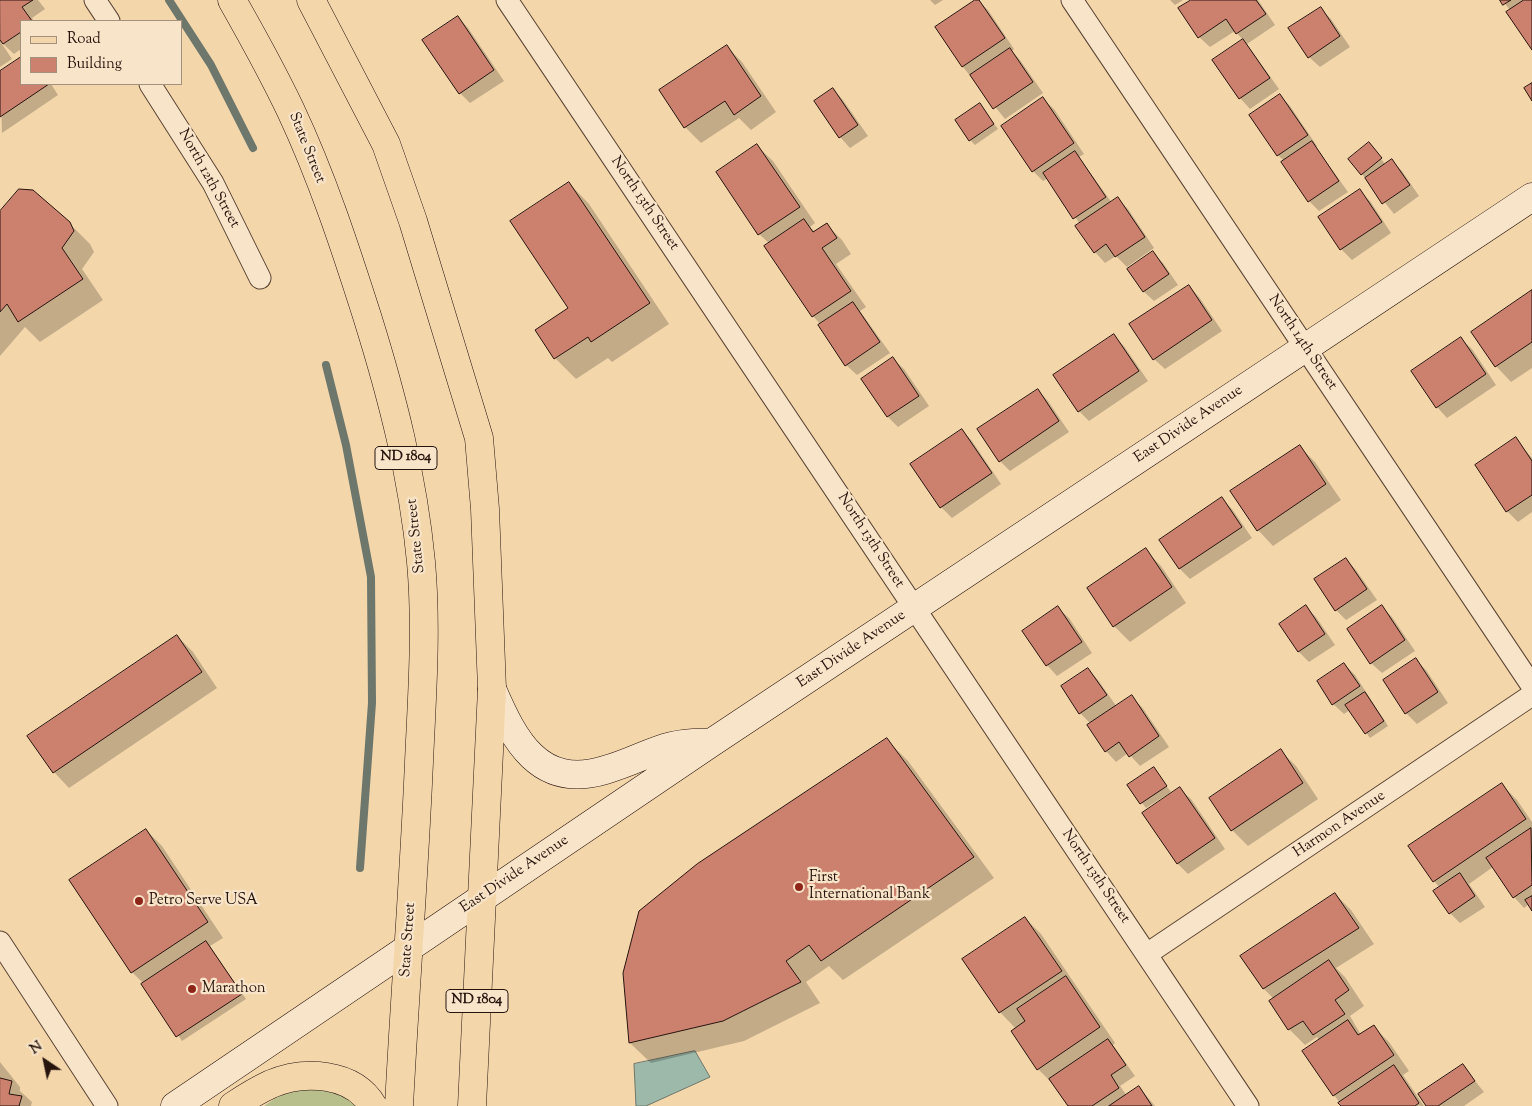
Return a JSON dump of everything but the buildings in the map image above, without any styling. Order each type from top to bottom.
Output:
[{"type":"main road","name":"State Street","points":[[232,0],[270,69],[313,163],[358,289],[388,383],[410,481],[421,564],[424,674],[415,869],[407,949],[399,1106]]},
{"type":"main road","name":"ND 1804","points":[[311,0],[386,144],[413,221],[479,438],[485,509],[492,689],[472,1106]]},
{"type":"main road","points":[[233,1106],[272,1084],[306,1075],[331,1078],[350,1084],[368,1098],[373,1106]]},
{"type":"street","points":[[95,0],[108,20]]},
{"type":"street","name":"North 13th Street","points":[[507,0],[1248,1106]]},
{"type":"street","name":"North 14th Street","points":[[1072,0],[1532,686]]},
{"type":"street","name":"North 12th Street","points":[[151,85],[212,183],[260,278]]},
{"type":"street","name":"East Divide Avenue","points":[[175,1106],[711,743],[1532,198]]},
{"type":"street","points":[[492,689],[509,729],[520,745],[550,769],[574,774],[588,774],[605,770],[674,744],[711,743]]},
{"type":"street","name":"Harmon Avenue","points":[[1147,954],[1532,695]]},
{"type":"street","points":[[0,942],[107,1106]]},
{"type":"green space","points":[[292,1087],[350,1091],[358,1106],[264,1106]]},
{"type":"shaded area","points":[[695,1051],[710,1077],[646,1106],[636,1106],[634,1064]]},
{"type":"waterway","points":[[169,0],[182,20]]},
{"type":"waterway","points":[[182,20],[211,65],[253,148]]},
{"type":"waterway","points":[[326,365],[346,445],[371,577],[372,703],[360,868]]},
{"type":"place","name":"First International Bank","points":[[799,887]]},
{"type":"place","name":"Petro Serve USA","points":[[139,901]]},
{"type":"place","name":"Marathon","points":[[192,989]]}]
